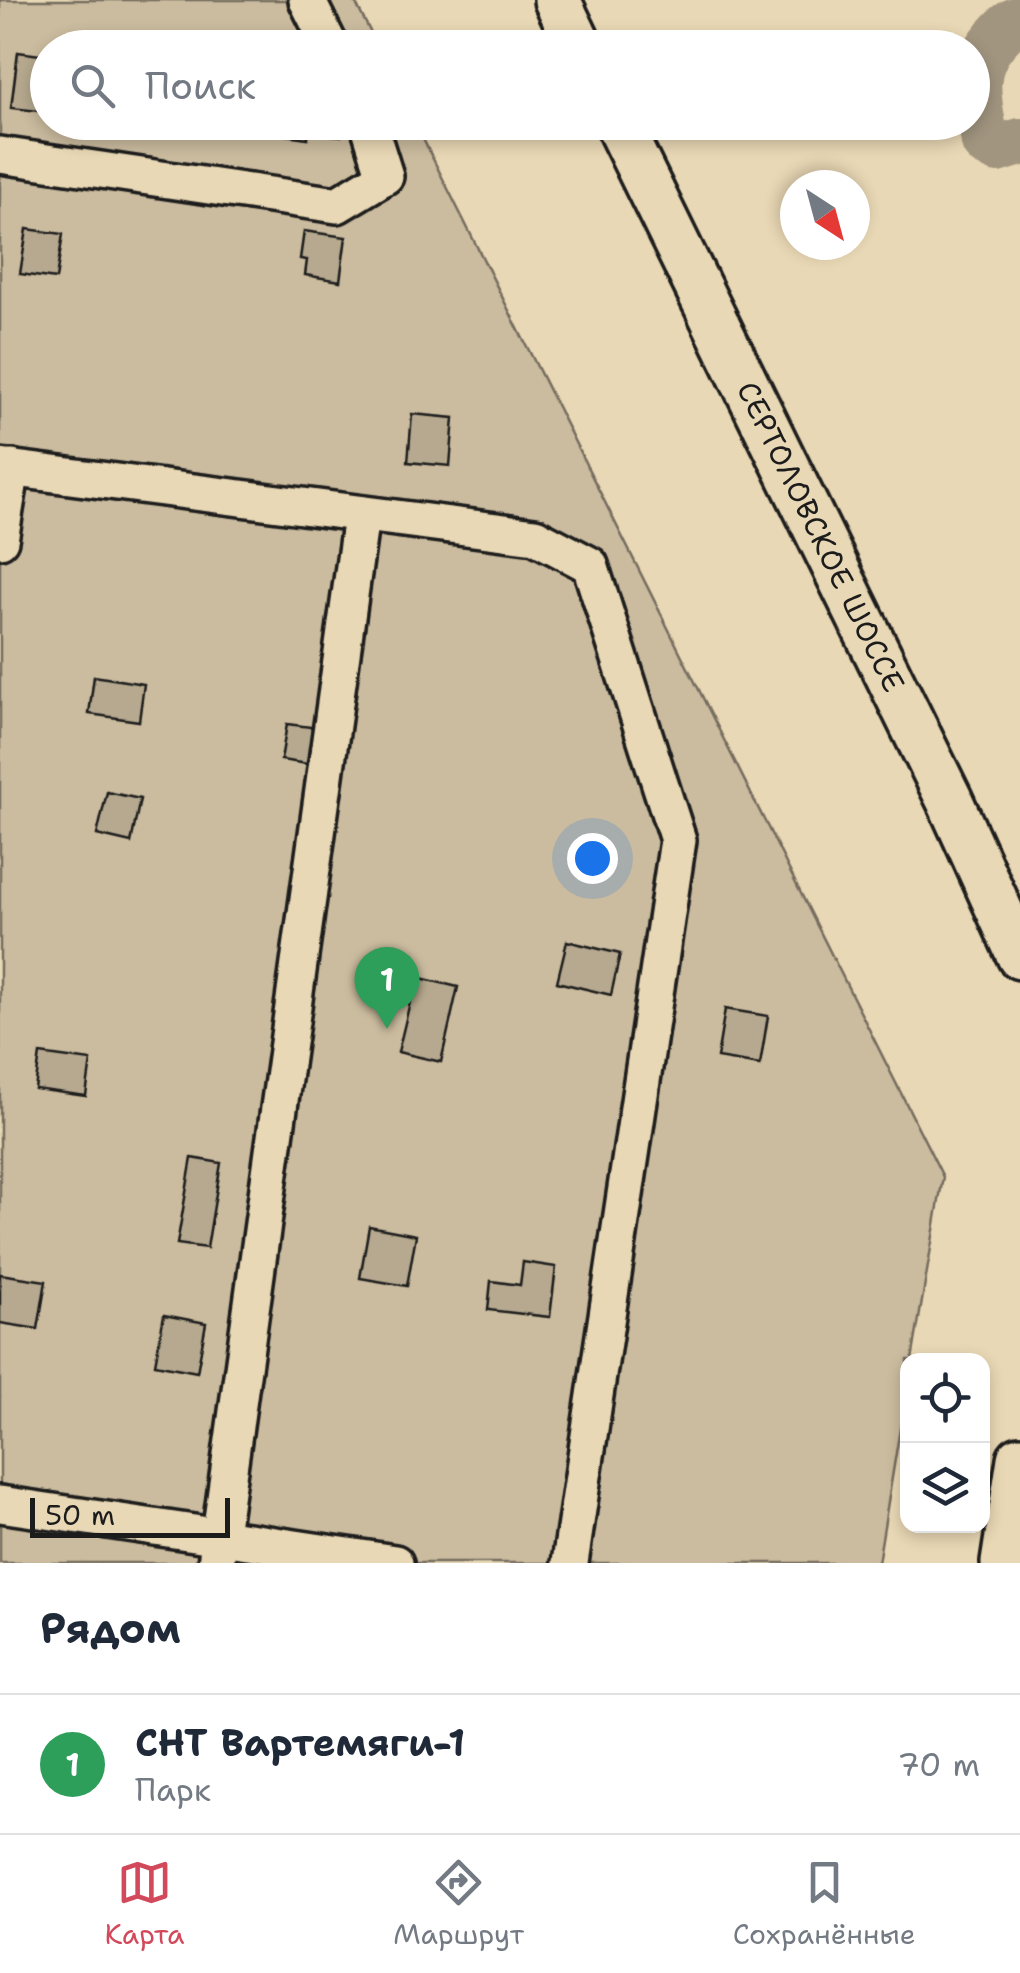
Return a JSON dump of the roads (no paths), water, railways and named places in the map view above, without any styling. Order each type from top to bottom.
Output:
[{"type":"main road","points":[[557,0],[571,30]]},
{"type":"main road","name":"СЕРТОЛОВСКОЕ ШОССЕ","points":[[626,140],[949,799],[1020,956]]},
{"type":"main road","points":[[1004,1563],[1020,1459]]},
{"type":"street","points":[[307,0],[322,30]]},
{"type":"street","points":[[0,155],[337,204],[385,176],[374,140]]},
{"type":"street","points":[[0,540],[6,467],[535,536],[590,565],[678,840],[570,1563]]},
{"type":"street","points":[[218,1550],[361,516]]},
{"type":"street","points":[[0,1504],[218,1550],[394,1563]]},
{"type":"waterway","points":[[990,47],[1020,19]]},
{"type":"waterway","points":[[985,140],[998,149],[1020,142]]},
{"type":"place","name":"СНТ Вартемяги-1","points":[[387,1029]]}]
